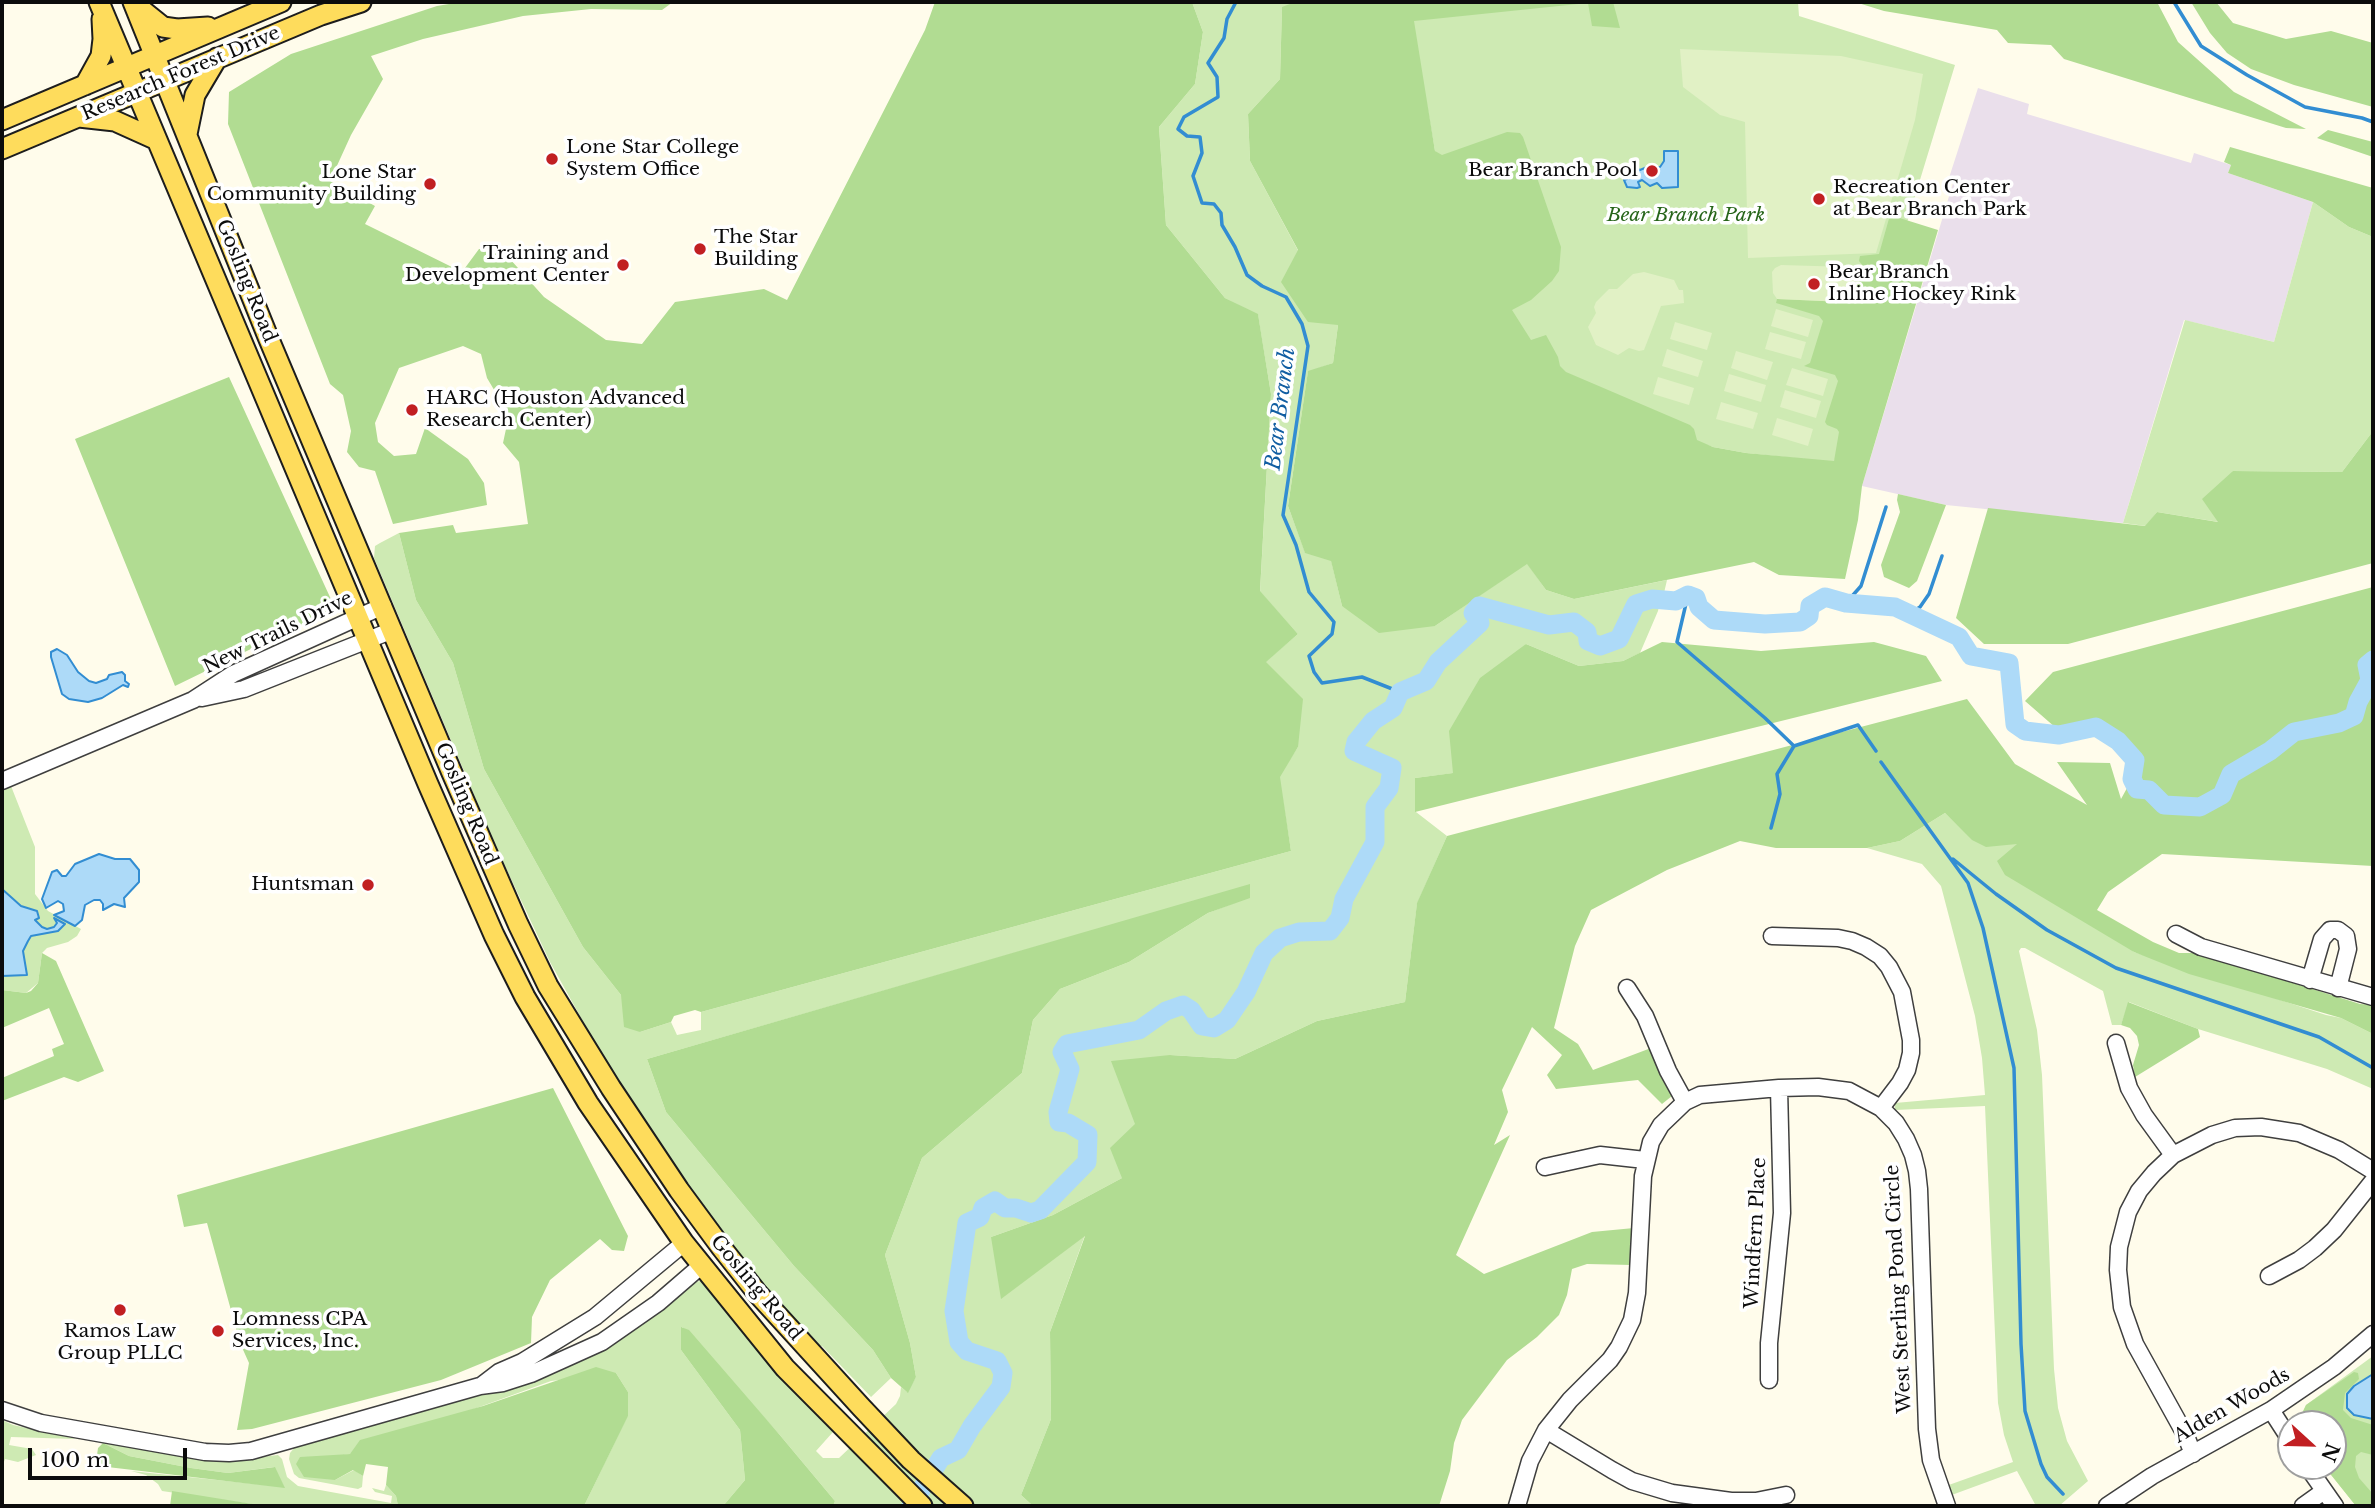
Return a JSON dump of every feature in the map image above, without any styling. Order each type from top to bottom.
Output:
[{"type":"main road","name":"Research Forest Drive","points":[[2,120],[281,2]]},
{"type":"main road","name":"Research Forest Drive","points":[[2,149],[164,79],[321,15],[361,2]]},
{"type":"main road","points":[[134,3],[163,27],[177,29],[223,26]]},
{"type":"main road","name":"Gosling Road","points":[[134,3],[268,337],[518,924],[555,997],[611,1088],[679,1190],[721,1247],[766,1303],[861,1407],[911,1460],[963,1506]]},
{"type":"main road","points":[[85,85],[101,56],[103,39],[100,4]]},
{"type":"main road","name":"Gosling Road","points":[[100,4],[428,784],[494,935],[525,997],[588,1103],[684,1243],[785,1368],[922,1506]]},
{"type":"main road","points":[[187,135],[195,95],[217,58]]},
{"type":"main road","points":[[78,117],[115,121],[155,139]]},
{"type":"street","name":"New Trails Drive","points":[[2,781],[193,700],[233,674],[383,606]]},
{"type":"street","name":"New Trails Drive","points":[[193,700],[244,689],[393,630]]},
{"type":"street","points":[[2310,980],[2322,939],[2330,930],[2339,930],[2346,936],[2348,949],[2338,988]]},
{"type":"street","points":[[2176,934],[2201,947],[2373,997]]},
{"type":"street","points":[[1772,936],[1838,938],[1852,941],[1880,956],[1889,967],[1902,992],[1911,1053],[1900,1083],[1881,1108]]},
{"type":"street","points":[[1627,988],[1645,1016],[1668,1071],[1685,1102]]},
{"type":"street","points":[[2116,1043],[2129,1087],[2144,1115],[2173,1155]]},
{"type":"street","name":"West Sterling Pond Circle","points":[[1517,1506],[1530,1461],[1546,1430],[1570,1400],[1610,1360],[1632,1320],[1637,1293],[1645,1160],[1661,1125],[1685,1102],[1700,1095],[1779,1088],[1834,1087],[1849,1091],[1881,1108],[1896,1123],[1906,1139],[1917,1171],[1927,1429],[1931,1460],[1947,1506]]},
{"type":"street","name":"Windfern Place","points":[[1769,1380],[1769,1343],[1782,1213],[1779,1088]]},
{"type":"street","points":[[2193,1454],[2186,1436],[2135,1344],[2125,1319],[2118,1270],[2119,1247],[2128,1212],[2146,1182],[2173,1155],[2211,1135],[2235,1128],[2261,1127],[2299,1133],[2339,1150],[2373,1171]]},
{"type":"street","points":[[1545,1167],[1600,1155],[1645,1160]]},
{"type":"street","points":[[2269,1276],[2300,1260],[2315,1248],[2334,1230],[2373,1181]]},
{"type":"street","points":[[480,1386],[499,1372],[522,1362],[594,1317],[684,1243]]},
{"type":"street","points":[[2,1410],[41,1423],[205,1452],[251,1451],[531,1374],[602,1342],[658,1303],[702,1265]]},
{"type":"street","name":"Alden Woods","points":[[2107,1506],[2125,1492],[2271,1410],[2334,1367],[2373,1334]]},
{"type":"street","points":[[2271,1410],[2277,1419]]},
{"type":"street","points":[[1546,1430],[1622,1476],[1672,1493],[1731,1501],[1756,1501],[1786,1495]]},
{"type":"street","points":[[2316,1480],[2335,1506]]},
{"type":"street","points":[[2303,1506],[2324,1492]]},
{"type":"shaded area","points":[[1978,88],[2029,104],[2027,114],[2191,163],[2194,153],[2231,165],[2228,173],[2313,202],[2274,342],[2184,320],[2123,523],[1946,505],[1862,486],[1953,183],[1948,181]]},
{"type":"green space","points":[[461,2],[673,2],[662,10],[591,9],[523,16],[423,39],[371,56],[383,79],[351,135],[330,181],[375,206],[365,224],[462,272],[479,249],[501,249],[544,297],[606,340],[642,344],[675,302],[764,289],[787,300],[925,30],[935,2],[1192,2],[1203,32],[1195,84],[1159,127],[1166,225],[1225,298],[1258,314],[1271,394],[1260,591],[1298,634],[1266,662],[1303,699],[1298,747],[1280,777],[1291,851],[701,1012],[695,1010],[674,1016],[671,1022],[640,1032],[624,1027],[621,995],[583,947],[484,769],[453,663],[416,600],[399,533],[453,525],[456,533],[528,524],[519,462],[503,443],[509,415],[487,378],[481,354],[463,346],[399,368],[375,423],[378,442],[394,456],[416,454],[425,428],[468,459],[484,483],[487,505],[393,524],[375,471],[359,467],[347,452],[351,431],[343,395],[330,384],[228,124],[229,92],[291,54],[437,6]]},
{"type":"green space","points":[[1192,2],[1295,2],[1282,8],[1280,79],[1248,114],[1250,161],[1338,325],[1333,363],[1308,372],[1288,506],[1305,552],[1331,560],[1342,606],[1435,626],[1527,563],[1546,590],[1574,599],[1667,580],[1664,593],[1659,592],[1658,611],[1640,653],[1623,661],[1579,666],[1526,644],[1454,773],[1415,778],[1416,812],[1447,836],[1417,904],[1405,1002],[1317,1021],[1235,1059],[1170,1055],[1136,1124],[1122,1178],[1053,1215],[991,1237],[1085,1235],[1050,1332],[1051,1419],[1021,1495],[1033,1506],[833,1506],[835,1501],[779,1434],[682,1327],[681,1350],[740,1430],[745,1480],[723,1506],[584,1506],[628,1415],[628,1392],[616,1373],[551,1381],[350,1454],[337,1456],[335,1480],[354,1470],[363,1476],[362,1487],[358,1489],[299,1478],[294,1474],[289,1459],[295,1447],[515,1385],[700,1281],[712,1288],[711,1293],[751,1343],[833,1432],[816,1451],[823,1458],[839,1458],[896,1404],[901,1387],[907,1392],[916,1377],[910,1343],[885,1255],[922,1158],[1022,1073],[1033,1020],[1060,989],[1129,962],[1208,913],[1250,897],[1250,885],[647,1059],[666,1112],[794,1266],[873,1350],[891,1378],[871,1397],[822,1346],[818,1348],[729,1243],[626,1094],[590,1034],[550,962],[496,847],[374,558],[375,546],[399,533],[416,600],[453,663],[484,769],[583,947],[621,995],[640,1032],[671,1022],[677,1035],[701,1030],[701,1012],[1291,851],[1279,776],[1298,747],[1265,662],[1298,634],[1260,592],[1271,394],[1258,315],[1225,298],[1166,225],[1159,127],[1195,84],[1203,32]]},
{"type":"green space","points":[[1295,2],[1613,2],[1620,28],[1592,26],[1588,3],[1414,21],[1435,151],[1442,155],[1507,132],[1520,133],[1561,247],[1559,271],[1552,281],[1531,300],[1512,310],[1531,340],[1546,335],[1560,366],[1566,372],[1690,425],[1697,440],[1713,447],[1746,453],[1834,461],[1839,432],[1825,422],[1838,381],[1835,375],[1804,366],[1810,363],[1823,321],[1819,316],[1776,303],[1777,299],[1845,302],[1853,298],[1864,273],[1859,261],[1860,256],[1879,254],[1890,215],[1938,230],[1862,486],[1858,520],[1845,579],[1779,575],[1754,562],[1574,599],[1546,590],[1527,564],[1435,626],[1379,633],[1342,606],[1331,561],[1305,553],[1288,506],[1308,371],[1333,363],[1338,325],[1308,322],[1281,282],[1298,250],[1250,161],[1248,114],[1280,79],[1282,7]]},
{"type":"green space","name":"Bear Branch Park","points":[[1409,2],[1798,2],[1799,16],[1955,65],[1834,462],[1713,447],[1548,391],[1435,151]]},
{"type":"green space","points":[[1855,2],[2157,2],[2178,42],[2234,92],[2306,129],[2286,128],[2064,59],[2051,45],[2008,43],[1997,30],[1884,11]]},
{"type":"green space","points":[[2191,2],[2216,2],[2233,23],[2286,39],[2331,31],[2373,43],[2373,107],[2294,85],[2251,69],[2227,53],[2210,33]]},
{"type":"green space","name":"Recreation Center at Bear Branch Park","points":[[1680,49],[1841,56],[1923,74],[1915,120],[1876,253],[1748,258],[1745,122],[1720,115],[1683,87]]},
{"type":"green space","points":[[2328,130],[2373,142],[2373,157],[2317,138]]},
{"type":"green space","points":[[2230,147],[2373,188],[2373,237],[2349,227],[2313,202],[2228,173],[2231,165],[2224,162]]},
{"type":"green space","points":[[2313,202],[2349,227],[2373,237],[2373,431],[2342,472],[2233,471],[2219,522],[2157,512],[2146,526],[2123,523],[2185,320],[2274,342]]},
{"type":"green space","name":"Bear Branch Inline Hockey Rink","points":[[1781,265],[1849,267],[1854,273],[1854,294],[1845,302],[1777,299],[1773,293],[1772,272]]},
{"type":"green space","points":[[1644,272],[1674,280],[1679,290],[1683,290],[1684,303],[1661,306],[1644,350],[1629,348],[1618,355],[1596,345],[1588,327],[1596,313],[1596,302],[1609,289],[1617,289],[1633,274]]},
{"type":"green space","points":[[1776,309],[1813,320],[1808,337],[1771,326]]},
{"type":"green space","points":[[1675,322],[1712,333],[1707,350],[1670,339]]},
{"type":"green space","points":[[1770,332],[1806,342],[1801,359],[1765,349]]},
{"type":"green space","points":[[1667,349],[1703,361],[1698,377],[1662,366]]},
{"type":"green space","points":[[1736,351],[1773,362],[1767,380],[1731,368]]},
{"type":"green space","points":[[1792,368],[1828,379],[1823,396],[1786,385]]},
{"type":"green space","points":[[1729,374],[1766,385],[1761,402],[1724,391]]},
{"type":"green space","points":[[229,377],[335,608],[175,686],[75,439]]},
{"type":"green space","points":[[1658,377],[1694,388],[1689,405],[1653,394]]},
{"type":"green space","points":[[1785,390],[1821,401],[1816,418],[1780,407]]},
{"type":"green space","points":[[1721,402],[1758,413],[1753,429],[1716,419]]},
{"type":"green space","points":[[1777,418],[1813,429],[1808,446],[1772,435]]},
{"type":"green space","points":[[2373,431],[2373,563],[2068,644],[1984,644],[1956,618],[1988,508],[2145,526],[2157,512],[2218,522],[2202,499],[2233,471],[2342,472]]},
{"type":"green space","points":[[1898,494],[1946,505],[1917,581],[1909,588],[1884,577],[1881,565],[1900,512]]},
{"type":"green space","points":[[2373,587],[2373,866],[2162,854],[2108,892],[2097,910],[2153,942],[2179,953],[2198,953],[2360,1004],[2373,1005],[2373,1034],[2341,1018],[2189,974],[2134,952],[2005,875],[1997,861],[2017,844],[1986,847],[1972,840],[1945,813],[1900,841],[1867,848],[1776,848],[1740,841],[1667,870],[1591,910],[1575,946],[1554,1028],[1578,1044],[1593,1070],[1651,1048],[1672,1096],[1662,1104],[1638,1080],[1556,1089],[1547,1075],[1562,1055],[1532,1027],[1502,1090],[1508,1112],[1494,1145],[1510,1135],[1456,1255],[1484,1274],[1592,1232],[1634,1228],[1632,1265],[1587,1264],[1572,1269],[1567,1295],[1559,1315],[1537,1337],[1507,1360],[1462,1420],[1439,1506],[1033,1506],[1021,1495],[1051,1419],[1050,1332],[1085,1236],[1001,1299],[991,1237],[1053,1215],[1122,1178],[1110,1148],[1135,1124],[1111,1061],[1170,1055],[1235,1059],[1317,1021],[1405,1002],[1417,903],[1447,836],[1967,699],[2015,764],[2087,805],[2057,762],[2110,763],[2121,799],[2143,759],[2113,731],[2056,728],[2025,701],[2053,672]]},
{"type":"green space","points":[[1662,642],[1761,651],[1874,642],[1926,656],[1942,681],[1415,812],[1415,778],[1453,773],[1449,731],[1480,678],[1526,644],[1579,666],[1623,661]]},
{"type":"green space","points":[[11,786],[35,847],[35,894],[48,911],[81,929],[77,936],[68,942],[47,948],[42,953],[38,983],[26,993],[2,990],[2,790]]},
{"type":"green space","points":[[1945,813],[1972,839],[2018,844],[2134,952],[2341,1018],[2373,1034],[2373,1089],[2327,1069],[2198,1029],[2129,1002],[2121,1025],[2112,1025],[2103,991],[2025,948],[2019,951],[2037,1030],[2042,1075],[2054,1369],[2058,1408],[2067,1441],[2088,1481],[2059,1506],[2036,1506],[2017,1471],[1949,1496],[1946,1486],[2013,1462],[1998,1403],[1985,1106],[1895,1110],[1895,1103],[1985,1095],[1982,1058],[1975,1016],[1941,886],[1922,864],[1867,848],[1900,841]]},
{"type":"green space","points":[[1250,884],[1250,898],[1208,913],[1129,962],[1060,989],[1033,1020],[1022,1073],[922,1158],[885,1255],[910,1343],[916,1377],[908,1393],[891,1378],[873,1350],[794,1266],[666,1112],[647,1059]]},
{"type":"green space","points":[[42,953],[56,961],[104,1071],[78,1082],[64,1077],[2,1101],[2,1078],[54,1056],[52,1049],[64,1044],[49,1008],[2,1028],[2,990],[26,993],[31,991],[38,983]]},
{"type":"green space","points":[[2128,1002],[2198,1029],[2200,1037],[2135,1077],[2133,1065],[2139,1045],[2137,1036],[2130,1028],[2121,1025]]},
{"type":"green space","points":[[553,1088],[628,1236],[624,1251],[612,1250],[600,1239],[550,1280],[532,1317],[531,1343],[441,1380],[252,1429],[237,1430],[249,1363],[240,1343],[207,1223],[184,1227],[177,1195]]},
{"type":"green space","points":[[681,1327],[689,1330],[779,1434],[835,1501],[833,1506],[723,1506],[745,1480],[740,1430],[681,1350]]},
{"type":"green space","points":[[2373,1356],[2373,1506],[2356,1506],[2335,1480],[2347,1480],[2347,1410],[2304,1410],[2306,1405]]},
{"type":"green space","points":[[596,1367],[616,1373],[628,1392],[628,1416],[584,1506],[398,1506],[396,1496],[386,1485],[388,1467],[366,1464],[363,1476],[353,1470],[335,1480],[304,1477],[296,1464],[300,1457],[350,1454],[360,1440],[483,1406]]},
{"type":"green space","points":[[2354,1372],[2358,1373],[2359,1379],[2345,1393],[2343,1410],[2304,1410],[2306,1405]]},
{"type":"green space","points":[[2347,1414],[2351,1418],[2373,1425],[2373,1455],[2361,1452],[2356,1456],[2355,1467],[2359,1478],[2373,1494],[2373,1506],[2356,1506],[2335,1480],[2347,1480]]},
{"type":"green space","points":[[2,1420],[13,1425],[76,1439],[11,1437],[9,1445],[32,1449],[36,1455],[18,1462],[5,1459],[2,1467]]},
{"type":"green space","points":[[103,1443],[220,1462],[278,1455],[282,1459],[287,1477],[298,1486],[391,1503],[392,1496],[375,1492],[372,1488],[384,1491],[386,1485],[396,1496],[398,1506],[265,1506],[162,1491],[158,1484],[146,1475],[131,1471],[284,1487],[274,1467],[228,1473],[191,1468],[129,1456]]},
{"type":"green space","points":[[103,1443],[129,1456],[191,1468],[228,1473],[275,1467],[285,1488],[99,1466],[96,1462],[98,1448]]},
{"type":"green space","points":[[172,1491],[265,1506],[170,1506]]},
{"type":"water","name":"Bear Branch Pool","points":[[1664,151],[1678,151],[1678,187],[1662,188],[1657,183],[1650,186],[1642,180],[1638,182],[1640,187],[1627,187],[1624,180],[1627,179],[1627,170],[1633,167],[1640,170],[1660,167],[1664,161]]},
{"type":"water","points":[[57,649],[67,655],[78,672],[89,681],[96,683],[107,679],[109,675],[122,672],[128,687],[123,685],[102,698],[88,702],[69,699],[62,694],[51,657],[51,652]]},
{"type":"water","points":[[99,854],[115,859],[130,859],[139,870],[139,882],[124,898],[125,907],[114,904],[103,910],[100,900],[94,900],[85,905],[82,920],[75,926],[54,915],[64,911],[63,904],[58,901],[46,908],[42,899],[52,872],[57,870],[62,876],[66,876],[75,864]]},
{"type":"water","points":[[2,889],[21,906],[37,911],[39,918],[35,920],[42,927],[54,927],[57,923],[54,918],[65,924],[58,931],[31,936],[23,951],[27,975],[2,976]]},
{"type":"water","points":[[2373,1374],[2373,1419],[2354,1415],[2347,1408],[2347,1394]]},
{"type":"waterway","name":"Bear Branch","points":[[1236,2],[1227,19],[1224,38],[1208,63],[1217,77],[1218,97],[1184,117],[1178,129],[1187,136],[1200,137],[1202,153],[1193,176],[1202,203],[1214,204],[1221,213],[1222,225],[1247,275],[1262,286],[1286,297],[1302,324],[1308,346],[1283,515],[1296,545],[1309,592],[1334,622],[1332,634],[1309,656],[1314,672],[1322,683],[1362,677],[1400,692]]},
{"type":"waterway","points":[[2174,2],[2201,46],[2247,75],[2305,107],[2373,122]]},
{"type":"waterway","points":[[1846,603],[1861,586],[1886,507]]},
{"type":"waterway","points":[[1909,614],[1920,607],[1929,594],[1942,556]]},
{"type":"waterway","points":[[1688,595],[1677,642],[1794,746],[1858,725],[1876,751]]},
{"type":"waterway","points":[[911,1506],[941,1458],[958,1450],[1001,1387],[1003,1373],[997,1361],[967,1351],[959,1342],[954,1311],[967,1223],[980,1217],[983,1208],[995,1201],[1005,1208],[1031,1213],[1040,1210],[1087,1162],[1088,1135],[1068,1123],[1059,1122],[1058,1112],[1070,1069],[1062,1052],[1067,1044],[1139,1030],[1166,1011],[1183,1005],[1191,1010],[1202,1026],[1214,1028],[1227,1020],[1246,992],[1264,953],[1280,938],[1299,932],[1330,931],[1340,918],[1344,899],[1375,842],[1375,807],[1389,788],[1392,768],[1354,751],[1356,742],[1373,721],[1393,708],[1400,692],[1426,681],[1438,662],[1480,623],[1473,613],[1479,606],[1549,625],[1574,622],[1587,632],[1588,641],[1600,646],[1619,639],[1636,604],[1652,599],[1676,601],[1688,595],[1696,598],[1699,607],[1714,620],[1765,624],[1800,622],[1809,616],[1810,606],[1825,597],[1846,603],[1895,607],[1959,637],[1971,656],[2009,663],[2015,724],[2025,731],[2059,735],[2096,727],[2118,741],[2135,760],[2132,779],[2137,789],[2149,790],[2164,805],[2200,807],[2222,795],[2231,774],[2270,751],[2294,732],[2339,723],[2354,716],[2370,680],[2367,665],[2373,660]]},
{"type":"waterway","points":[[1771,828],[1780,794],[1777,774],[1794,746]]},
{"type":"waterway","points":[[1881,762],[1947,854]]},
{"type":"waterway","points":[[1947,854],[1968,883],[1983,928],[2014,1068],[2025,1411],[2041,1464],[2047,1477],[2063,1494]]},
{"type":"waterway","points":[[1953,859],[2047,930],[2116,968],[2319,1037],[2373,1068]]},
{"type":"place","name":"Lone Star College System Office","points":[[552,159]]},
{"type":"place","name":"Bear Branch Pool","points":[[1652,171]]},
{"type":"place","name":"Lone Star Community Building","points":[[430,184]]},
{"type":"place","name":"Recreation Center at Bear Branch Park","points":[[1819,199]]},
{"type":"place","name":"The Star Building","points":[[700,249]]},
{"type":"place","name":"Training and Development Center","points":[[623,265]]},
{"type":"place","name":"Bear Branch Inline Hockey Rink","points":[[1814,284]]},
{"type":"place","name":"HARC (Houston Advanced Research Center)","points":[[412,410]]},
{"type":"place","name":"Huntsman","points":[[368,885]]},
{"type":"place","name":"Ramos Law Group PLLC","points":[[120,1310]]},
{"type":"place","name":"Lomness CPA Services, Inc.","points":[[218,1331]]}]
